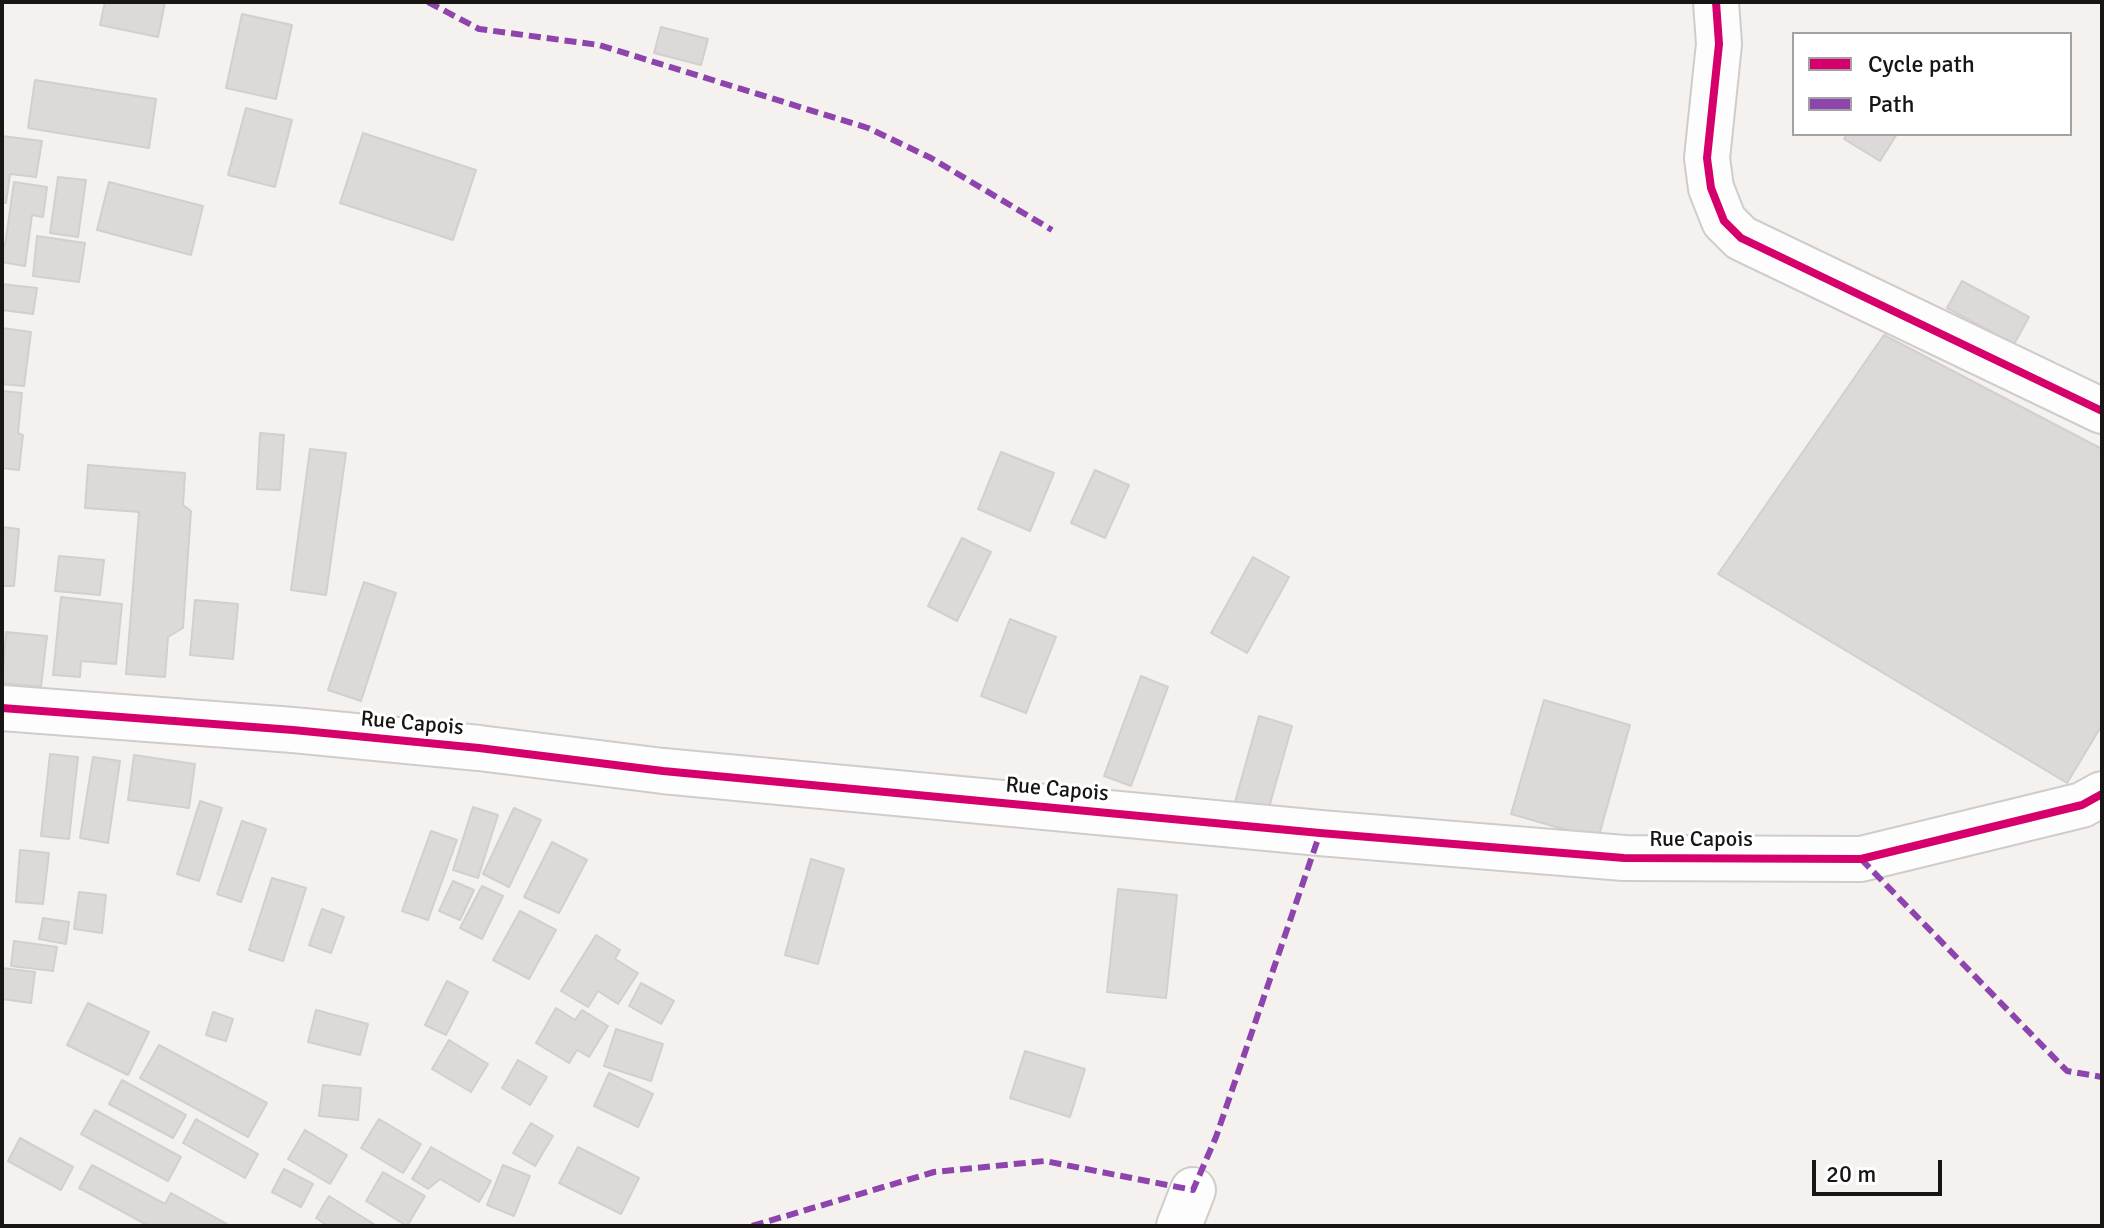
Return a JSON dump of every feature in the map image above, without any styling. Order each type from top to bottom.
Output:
[{"type":"street","points":[[1716,2],[1719,44],[1707,158],[1711,188],[1724,221],[1741,238],[2102,411]]},
{"type":"street","name":"Rue Capois","points":[[2,708],[309,732],[479,748],[693,774],[1320,833],[1624,858],[1861,859],[2082,805],[2102,794]]},
{"type":"building","points":[[105,2],[165,2],[158,37],[100,25]]},
{"type":"building","points":[[242,14],[292,25],[276,99],[226,88]]},
{"type":"building","points":[[661,27],[708,39],[701,65],[654,53]]},
{"type":"building","points":[[35,80],[156,99],[149,148],[28,128]]},
{"type":"building","points":[[246,108],[292,120],[275,187],[228,175]]},
{"type":"building","points":[[363,133],[476,170],[453,240],[340,203]]},
{"type":"building","points":[[2,136],[42,141],[36,177],[10,174],[6,203],[2,202]]},
{"type":"building","points":[[1846,136],[1896,136],[1880,161],[1844,139]]},
{"type":"building","points":[[58,177],[86,180],[78,237],[50,233]]},
{"type":"building","points":[[14,182],[47,187],[43,217],[32,215],[25,266],[2,262],[2,245],[5,245]]},
{"type":"building","points":[[109,182],[203,206],[191,255],[97,230]]},
{"type":"building","points":[[37,236],[85,243],[79,282],[33,276]]},
{"type":"building","points":[[1962,281],[2029,317],[2014,344],[1947,308]]},
{"type":"building","points":[[2,284],[37,288],[33,314],[2,310]]},
{"type":"building","points":[[2,328],[31,332],[24,386],[2,384]]},
{"type":"building","points":[[1884,335],[2102,449],[2102,725],[2067,783],[1718,574]]},
{"type":"building","points":[[2,391],[22,393],[18,433],[23,435],[19,470],[2,468]]},
{"type":"building","points":[[260,433],[284,435],[280,490],[257,489]]},
{"type":"building","points":[[310,449],[346,453],[326,595],[291,590]]},
{"type":"building","points":[[1001,452],[1054,473],[1030,531],[978,509]]},
{"type":"building","points":[[88,465],[185,473],[183,505],[191,511],[183,628],[168,637],[165,677],[126,674],[139,512],[85,508]]},
{"type":"building","points":[[1095,470],[1129,485],[1105,538],[1071,523]]},
{"type":"building","points":[[2,527],[19,529],[14,586],[2,586]]},
{"type":"building","points":[[962,538],[991,552],[957,621],[928,606]]},
{"type":"building","points":[[59,556],[104,560],[100,595],[55,591]]},
{"type":"building","points":[[1253,557],[1289,577],[1247,653],[1211,633]]},
{"type":"building","points":[[364,582],[396,593],[361,701],[328,690]]},
{"type":"building","points":[[61,597],[122,604],[116,664],[81,661],[80,677],[53,675]]},
{"type":"building","points":[[195,600],[238,604],[233,659],[190,655]]},
{"type":"building","points":[[1010,619],[1056,637],[1026,713],[981,696]]},
{"type":"building","points":[[6,632],[47,636],[41,687],[2,683]]},
{"type":"building","points":[[1141,676],[1168,687],[1131,786],[1104,776]]},
{"type":"building","points":[[1544,700],[1630,725],[1598,839],[1511,814]]},
{"type":"building","points":[[1259,716],[1292,726],[1268,811],[1235,802]]},
{"type":"building","points":[[50,754],[78,757],[69,839],[41,836]]},
{"type":"building","points":[[134,755],[195,764],[189,808],[128,800]]},
{"type":"building","points":[[93,757],[120,761],[108,843],[80,838]]},
{"type":"building","points":[[200,801],[222,808],[199,881],[177,874]]},
{"type":"building","points":[[473,807],[498,815],[478,878],[453,870]]},
{"type":"building","points":[[514,808],[541,820],[509,887],[483,874]]},
{"type":"building","points":[[242,821],[266,829],[241,902],[217,894]]},
{"type":"building","points":[[431,831],[457,840],[428,920],[402,911]]},
{"type":"building","points":[[552,842],[587,860],[559,913],[524,897]]},
{"type":"building","points":[[20,850],[49,853],[43,904],[16,902]]},
{"type":"building","points":[[811,859],[844,869],[818,964],[785,955]]},
{"type":"building","points":[[272,878],[306,888],[283,961],[249,950]]},
{"type":"building","points":[[453,881],[474,890],[460,920],[439,911]]},
{"type":"building","points":[[482,886],[503,896],[482,939],[460,928]]},
{"type":"building","points":[[1118,889],[1177,895],[1166,998],[1107,992]]},
{"type":"building","points":[[79,892],[106,895],[102,933],[74,929]]},
{"type":"building","points":[[322,909],[344,917],[331,953],[309,945]]},
{"type":"building","points":[[520,911],[556,930],[529,979],[493,960]]},
{"type":"building","points":[[43,918],[69,922],[66,944],[39,939]]},
{"type":"building","points":[[596,935],[620,950],[615,959],[638,973],[618,1004],[598,991],[588,1007],[561,991]]},
{"type":"building","points":[[14,941],[57,947],[53,971],[11,966]]},
{"type":"building","points":[[2,968],[35,972],[31,1003],[2,999]]},
{"type":"building","points":[[447,981],[468,992],[446,1035],[425,1025]]},
{"type":"building","points":[[641,983],[674,1001],[661,1024],[629,1006]]},
{"type":"building","points":[[88,1003],[149,1032],[128,1075],[67,1045]]},
{"type":"building","points":[[556,1008],[575,1020],[582,1010],[608,1026],[589,1057],[577,1050],[569,1063],[536,1043]]},
{"type":"building","points":[[316,1010],[368,1024],[360,1055],[308,1042]]},
{"type":"building","points":[[213,1012],[233,1019],[226,1041],[206,1035]]},
{"type":"building","points":[[616,1029],[663,1044],[651,1081],[604,1066]]},
{"type":"building","points":[[449,1040],[488,1064],[471,1092],[432,1069]]},
{"type":"building","points":[[159,1045],[267,1103],[248,1137],[140,1078]]},
{"type":"building","points":[[1025,1051],[1085,1069],[1070,1117],[1010,1098]]},
{"type":"building","points":[[518,1060],[547,1077],[530,1105],[502,1088]]},
{"type":"building","points":[[609,1073],[653,1094],[638,1127],[594,1106]]},
{"type":"building","points":[[122,1080],[186,1115],[173,1138],[109,1104]]},
{"type":"building","points":[[323,1085],[361,1088],[358,1120],[319,1116]]},
{"type":"building","points":[[95,1110],[181,1157],[168,1181],[81,1134]]},
{"type":"building","points":[[196,1119],[258,1154],[245,1178],[183,1143]]},
{"type":"building","points":[[379,1119],[421,1144],[403,1173],[361,1148]]},
{"type":"building","points":[[531,1123],[553,1136],[535,1166],[513,1153]]},
{"type":"building","points":[[305,1130],[347,1155],[330,1184],[288,1159]]},
{"type":"building","points":[[20,1138],[73,1167],[61,1190],[8,1161]]},
{"type":"building","points":[[431,1147],[491,1181],[479,1202],[440,1179],[428,1189],[412,1179]]},
{"type":"building","points":[[578,1147],[639,1178],[621,1214],[559,1183]]},
{"type":"building","points":[[92,1165],[165,1204],[171,1193],[227,1224],[149,1226],[79,1188]]},
{"type":"building","points":[[503,1165],[530,1176],[514,1216],[487,1205]]},
{"type":"building","points":[[284,1169],[313,1184],[301,1207],[272,1192]]},
{"type":"building","points":[[383,1172],[425,1196],[407,1226],[366,1201]]},
{"type":"building","points":[[329,1196],[377,1226],[328,1226],[316,1218]]},
{"type":"marked path","points":[[428,2],[479,29],[599,45],[868,128],[931,158],[1052,230]]},
{"type":"marked path","points":[[752,1226],[934,1172],[1045,1161],[1193,1190],[1216,1137],[1320,833]]},
{"type":"marked path","points":[[1861,859],[2067,1071],[2102,1077]]},
{"type":"cycle path","points":[[1716,2],[1719,44],[1707,158],[1711,188],[1724,221],[1741,238],[2102,411]]},
{"type":"cycle path","points":[[2,708],[293,730],[479,748],[663,771],[1320,833],[1624,858],[1861,859],[2082,805],[2102,794]]}]
